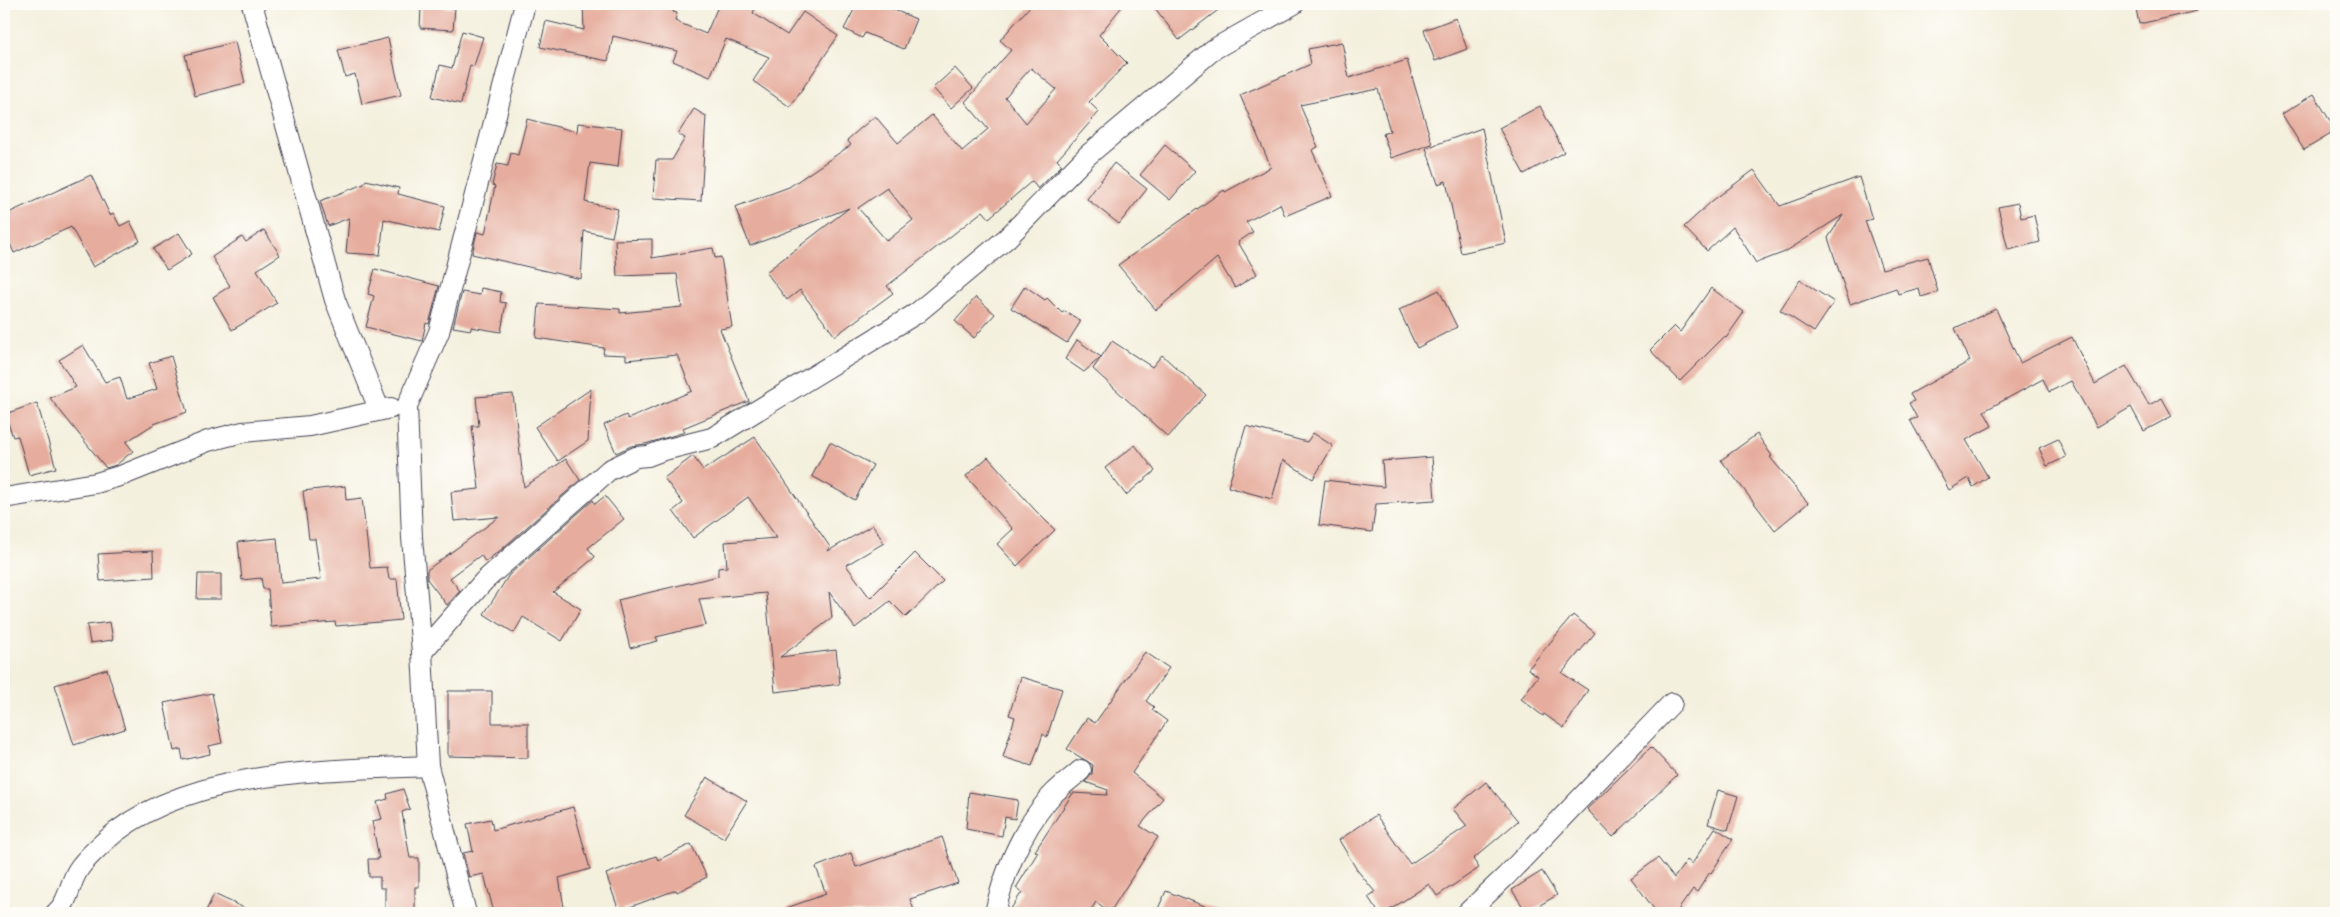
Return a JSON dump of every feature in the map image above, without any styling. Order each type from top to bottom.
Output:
[{"type":"street","points":[[252,4],[335,300],[379,409]]},
{"type":"street","points":[[466,913],[428,766],[422,652],[412,538],[408,406],[439,332],[525,4]]},
{"type":"street","points":[[422,652],[484,581],[609,470],[636,457],[648,456],[712,438],[916,313],[1007,238],[1088,155],[1207,55],[1230,38],[1294,4]]},
{"type":"street","points":[[4,498],[96,482],[123,475],[208,441],[243,432],[310,426],[379,409],[408,406]]},
{"type":"street","points":[[1467,913],[1506,876],[1672,703]]},
{"type":"street","points":[[56,913],[62,908],[78,870],[105,842],[135,820],[167,803],[248,780],[315,770],[428,766]]},
{"type":"street","points":[[995,913],[999,894],[1031,822],[1048,800],[1081,770]]},
{"type":"building","points":[[583,4],[675,4],[673,12],[677,13],[675,21],[706,34],[719,4],[744,4],[755,9],[753,13],[787,35],[803,12],[838,36],[790,107],[753,81],[769,57],[726,39],[710,77],[673,61],[677,51],[613,36],[608,61],[540,47],[546,21],[584,30]]},
{"type":"building","points":[[857,4],[880,4],[916,19],[904,49],[865,33],[862,38],[844,29]]},
{"type":"building","points":[[1032,4],[1124,4],[1099,35],[1127,63],[1089,102],[1099,112],[1057,160],[1062,165],[1038,189],[1032,181],[989,218],[983,211],[887,286],[893,293],[835,336],[800,290],[787,300],[766,272],[849,208],[750,246],[735,207],[789,187],[851,145],[847,140],[875,116],[898,143],[932,115],[962,151],[988,129],[965,102],[1011,50],[1000,40]],"holes":[[[1031,68],[1056,89],[1026,123],[1005,97]],[[887,188],[913,220],[887,241],[858,208]]]},
{"type":"building","points":[[1152,4],[1226,4],[1179,40]]},
{"type":"building","points":[[2135,4],[2196,4],[2197,11],[2139,24]]},
{"type":"building","points":[[421,6],[455,8],[453,30],[420,28]]},
{"type":"building","points":[[1456,18],[1467,49],[1435,61],[1424,30]]},
{"type":"building","points":[[462,31],[483,37],[474,66],[470,65],[461,104],[432,97],[440,65],[452,68]]},
{"type":"building","points":[[388,38],[401,95],[362,104],[355,74],[345,77],[338,50]]},
{"type":"building","points":[[235,42],[245,83],[195,96],[185,55]]},
{"type":"building","points":[[1342,42],[1349,78],[1407,60],[1432,144],[1391,158],[1383,134],[1390,131],[1378,89],[1300,105],[1318,147],[1312,150],[1332,196],[1285,216],[1280,204],[1246,222],[1253,232],[1238,242],[1257,274],[1235,288],[1217,258],[1156,310],[1118,265],[1224,190],[1225,192],[1271,167],[1240,95],[1311,64],[1308,49]]},
{"type":"building","points":[[955,68],[973,88],[951,108],[933,88]]},
{"type":"building","points":[[2314,94],[2336,131],[2304,150],[2282,114]]},
{"type":"building","points":[[1540,106],[1564,152],[1524,174],[1499,128]]},
{"type":"building","points":[[694,109],[706,116],[701,201],[653,198],[656,160],[672,160],[685,138],[678,134]]},
{"type":"building","points":[[527,119],[577,132],[578,123],[622,128],[618,167],[590,163],[585,202],[618,209],[612,237],[584,231],[581,279],[472,254],[477,232],[485,234],[495,186],[492,185],[497,164],[508,166],[511,153],[518,155]]},
{"type":"building","points":[[1482,128],[1506,243],[1461,253],[1446,181],[1438,184],[1426,148]]},
{"type":"building","points":[[1165,145],[1195,171],[1170,200],[1140,175]]},
{"type":"building","points":[[1114,163],[1147,189],[1119,224],[1087,199]]},
{"type":"building","points":[[1754,170],[1780,206],[1859,177],[1872,219],[1865,221],[1882,269],[1928,257],[1938,292],[1921,297],[1919,288],[1898,294],[1896,288],[1850,304],[1828,238],[1843,215],[1785,252],[1756,263],[1733,227],[1707,251],[1684,227],[1712,201]]},
{"type":"building","points":[[91,175],[110,215],[113,213],[120,226],[130,221],[140,241],[93,267],[71,227],[14,253],[4,230],[4,215]]},
{"type":"building","points":[[366,180],[399,188],[398,194],[445,206],[439,232],[384,219],[380,255],[346,253],[349,218],[328,226],[320,201],[364,184]]},
{"type":"building","points":[[2018,203],[2021,218],[2034,215],[2040,242],[2008,250],[1998,207]]},
{"type":"building","points":[[264,230],[280,255],[257,270],[277,303],[232,330],[213,297],[230,286],[212,257],[242,237],[246,242]]},
{"type":"building","points":[[179,233],[192,254],[167,270],[153,249]]},
{"type":"building","points":[[652,239],[652,258],[713,248],[715,258],[721,257],[732,327],[720,329],[749,401],[683,428],[685,432],[645,444],[631,446],[616,453],[604,425],[626,415],[628,419],[692,391],[677,355],[626,360],[626,355],[603,354],[604,348],[536,338],[539,304],[620,309],[620,313],[682,307],[677,274],[617,276],[615,240]]},
{"type":"building","points":[[375,269],[439,286],[429,324],[426,323],[422,341],[366,327],[374,296],[368,294]]},
{"type":"building","points":[[1800,280],[1834,302],[1814,332],[1780,310]]},
{"type":"building","points":[[1025,286],[1045,300],[1047,298],[1062,313],[1065,311],[1081,321],[1067,343],[1011,308]]},
{"type":"building","points":[[481,288],[501,292],[500,302],[506,303],[501,332],[471,327],[471,330],[453,327],[462,292],[480,295]]},
{"type":"building","points":[[1711,288],[1744,312],[1726,338],[1724,337],[1680,381],[1650,350],[1674,326],[1680,332]]},
{"type":"building","points":[[1439,290],[1457,327],[1417,348],[1399,310]]},
{"type":"building","points":[[976,297],[995,314],[974,338],[955,321]]},
{"type":"building","points":[[1996,309],[2020,363],[2072,337],[2095,384],[2126,366],[2149,405],[2162,398],[2172,416],[2144,431],[2131,407],[2097,427],[2071,381],[2049,392],[2043,379],[1984,411],[1992,426],[1966,440],[1988,477],[1973,487],[1969,478],[1949,490],[1910,420],[1917,418],[1909,403],[1914,401],[1910,394],[1970,361],[1955,328]]},
{"type":"building","points":[[1077,340],[1101,357],[1084,372],[1065,359]]},
{"type":"building","points":[[1112,341],[1152,367],[1162,355],[1206,395],[1168,437],[1093,369]]},
{"type":"building","points":[[83,345],[105,382],[120,377],[127,399],[157,389],[149,363],[171,356],[187,412],[154,424],[126,442],[133,451],[116,465],[106,468],[50,398],[76,387],[59,360]]},
{"type":"building","points":[[591,389],[588,441],[558,461],[535,427]]},
{"type":"building","points":[[513,394],[524,487],[566,459],[580,480],[485,562],[481,555],[450,578],[460,591],[447,605],[427,579],[427,570],[499,517],[454,521],[451,492],[479,489],[472,426],[479,426],[476,397]]},
{"type":"building","points":[[37,403],[56,468],[29,475],[18,436],[13,437],[5,414]]},
{"type":"building","points":[[1246,426],[1307,442],[1313,433],[1333,446],[1313,479],[1283,460],[1272,499],[1228,487]]},
{"type":"building","points":[[1757,434],[1772,456],[1770,457],[1808,503],[1775,530],[1721,460]]},
{"type":"building","points":[[755,437],[830,547],[828,551],[873,525],[884,543],[846,565],[870,598],[915,553],[943,581],[906,617],[890,601],[855,628],[829,592],[832,618],[780,657],[836,650],[840,684],[775,692],[766,593],[699,599],[706,625],[656,637],[658,641],[630,648],[618,600],[718,576],[718,568],[727,567],[725,542],[777,538],[748,497],[693,538],[673,511],[683,503],[664,478],[693,456],[703,470]]},
{"type":"building","points":[[2058,439],[2066,457],[2047,466],[2039,448]]},
{"type":"building","points":[[830,442],[873,465],[855,500],[812,476]]},
{"type":"building","points":[[1135,445],[1155,471],[1126,495],[1105,468]]},
{"type":"building","points":[[988,457],[1055,530],[1017,566],[997,544],[1013,529],[966,476]]},
{"type":"building","points":[[1432,457],[1435,500],[1376,504],[1372,532],[1319,525],[1325,480],[1384,487],[1382,461]]},
{"type":"building","points":[[345,486],[346,500],[362,498],[370,568],[387,567],[389,579],[397,579],[401,620],[336,626],[335,622],[271,627],[268,589],[263,589],[261,578],[242,580],[238,542],[277,538],[281,583],[321,579],[315,539],[309,539],[303,491]]},
{"type":"building","points":[[605,496],[624,519],[588,548],[595,557],[553,592],[581,609],[562,641],[523,617],[514,633],[484,614],[509,575],[593,500],[595,504]]},
{"type":"building","points":[[153,551],[154,577],[100,581],[98,554]]},
{"type":"building","points":[[198,574],[221,574],[221,599],[197,599]]},
{"type":"building","points":[[1573,615],[1595,633],[1562,673],[1588,690],[1564,728],[1544,714],[1543,716],[1521,699],[1538,676],[1528,669]]},
{"type":"building","points":[[110,622],[113,640],[90,643],[87,625]]},
{"type":"building","points":[[1145,652],[1169,668],[1146,701],[1154,707],[1152,710],[1167,721],[1132,773],[1163,798],[1140,826],[1158,837],[1110,912],[1096,902],[1089,913],[1008,913],[1022,892],[1016,888],[1038,852],[1035,851],[1073,793],[1107,795],[1108,790],[1085,782],[1092,774],[1093,765],[1067,749],[1087,718],[1095,723]]},
{"type":"building","points":[[107,669],[125,729],[74,745],[55,685]]},
{"type":"building","points":[[1021,677],[1062,689],[1047,737],[1043,734],[1032,766],[1003,757],[1015,717],[1009,715]]},
{"type":"building","points":[[448,691],[492,691],[492,723],[528,723],[528,758],[448,756]]},
{"type":"building","points":[[212,693],[222,743],[209,746],[210,754],[183,760],[181,749],[174,751],[164,703]]},
{"type":"building","points":[[1651,747],[1677,775],[1613,837],[1587,809]]},
{"type":"building","points":[[707,777],[747,801],[724,838],[684,815]]},
{"type":"building","points":[[1486,782],[1518,821],[1473,859],[1479,868],[1437,896],[1429,884],[1385,913],[1379,913],[1368,897],[1375,892],[1357,870],[1339,840],[1376,815],[1410,864],[1467,826],[1453,809]]},
{"type":"building","points":[[403,789],[410,809],[402,812],[410,858],[419,858],[419,887],[415,887],[415,913],[385,913],[385,888],[380,888],[380,877],[369,877],[368,859],[379,859],[372,821],[382,819],[377,802],[388,799],[387,794]]},
{"type":"building","points":[[1718,790],[1738,796],[1728,830],[1708,824]]},
{"type":"building","points":[[969,792],[1018,800],[1015,819],[1005,817],[1002,836],[966,829]]},
{"type":"building","points":[[573,807],[590,869],[559,878],[565,913],[494,913],[484,874],[469,877],[463,853],[473,851],[467,824],[491,819],[493,830]]},
{"type":"building","points":[[1715,828],[1733,839],[1711,873],[1697,892],[1693,889],[1676,913],[1657,913],[1631,878],[1658,858],[1674,878],[1687,860],[1692,864]]},
{"type":"building","points":[[942,837],[958,883],[910,899],[915,913],[778,913],[778,911],[826,894],[816,867],[851,853],[856,867]]},
{"type":"building","points":[[691,844],[707,877],[677,892],[676,890],[619,911],[606,874],[656,856],[658,860]]},
{"type":"building","points":[[1542,871],[1557,895],[1527,913],[1512,890]]},
{"type":"building","points":[[1166,891],[1220,912],[1220,913],[1156,913]]},
{"type":"building","points":[[214,894],[255,913],[205,913]]}]
